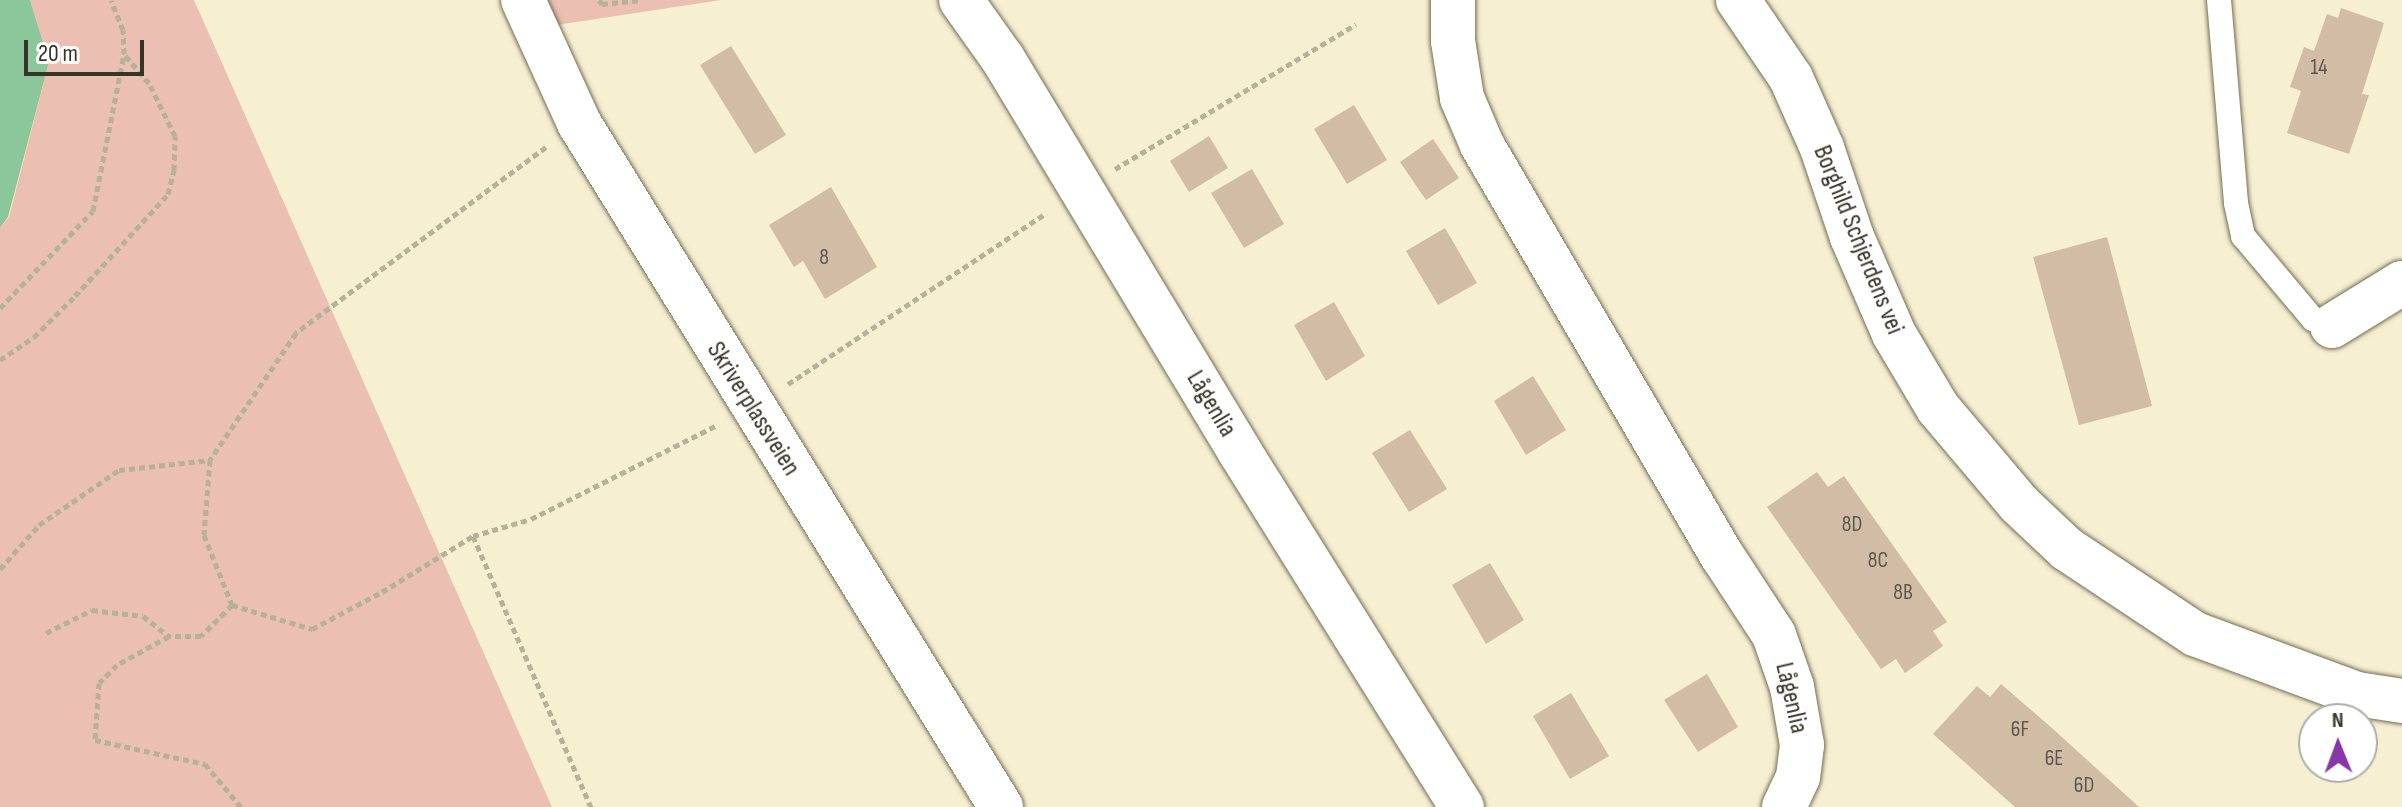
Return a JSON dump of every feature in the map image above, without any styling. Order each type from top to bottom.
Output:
[{"type":"street","name":"Skriverplassveien","points":[[523,0],[579,123],[752,408],[1001,807]]},
{"type":"street","name":"Lågenlia","points":[[961,0],[1003,59],[1240,452],[1462,807]]},
{"type":"street","name":"Lågenlia","points":[[1453,0],[1453,41],[1462,98],[1482,145],[1723,557],[1774,635],[1792,687],[1802,745],[1798,777],[1784,807]]},
{"type":"street","name":"Borghild Schjerdens vei","points":[[1738,0],[1791,78],[1822,148],[1852,237],[1894,334],[1938,408],[2019,504],[2067,549],[2195,634],[2357,694],[2402,701]]},
{"type":"street","points":[[2332,326],[2402,283]]},
{"type":"lane","points":[[2219,0],[2234,188],[2243,236],[2313,319],[2332,326]]},
{"type":"path","points":[[0,308],[93,211],[124,54],[123,30],[111,0]]},
{"type":"path","points":[[599,0],[602,4],[642,0]]},
{"type":"path","points":[[232,605],[312,629],[382,592],[473,536],[531,519],[752,408],[1082,189],[1356,24]]},
{"type":"path","points":[[0,360],[34,337],[127,243],[168,194],[174,170],[175,136],[149,83],[124,54]]},
{"type":"path","points":[[232,605],[204,535],[210,460],[296,333],[579,123]]},
{"type":"path","points":[[0,569],[39,525],[119,470],[210,460]]},
{"type":"path","points":[[473,536],[591,807]]},
{"type":"path","points":[[232,605],[201,636],[169,636],[117,665],[99,683],[95,740],[205,764],[241,807]]},
{"type":"path","points":[[46,633],[92,610],[143,616],[169,636]]},
{"type":"shaded area","points":[[0,0],[30,0],[49,62],[8,217],[0,228]]},
{"type":"shaded area","points":[[30,0],[194,0],[552,807],[0,807],[0,228],[9,217],[49,62]]},
{"type":"shaded area","points":[[539,0],[721,0],[550,26]]},
{"type":"building","points":[[2341,8],[2384,23],[2362,94],[2369,95],[2349,154],[2287,133],[2301,91],[2290,87],[2304,47],[2314,51],[2327,14],[2338,18]]},
{"type":"building","points":[[731,46],[786,135],[755,154],[700,65]]},
{"type":"building","points":[[1354,105],[1387,160],[1347,184],[1314,129]]},
{"type":"building","points":[[1209,136],[1228,168],[1189,192],[1170,161]]},
{"type":"building","points":[[1433,139],[1459,178],[1426,200],[1400,162]]},
{"type":"building","points":[[1252,169],[1284,224],[1244,248],[1211,193]]},
{"type":"building","points":[[831,187],[877,267],[825,299],[803,261],[794,267],[769,225]]},
{"type":"building","points":[[1445,228],[1477,283],[1438,305],[1406,251]]},
{"type":"building","points":[[2107,237],[2152,406],[2079,425],[2033,257]]},
{"type":"building","points":[[1334,302],[1365,356],[1326,381],[1294,325]]},
{"type":"building","points":[[1533,376],[1566,430],[1526,455],[1494,401]]},
{"type":"building","points":[[1410,430],[1447,489],[1409,512],[1372,453]]},
{"type":"building","points":[[1817,472],[1828,487],[1844,476],[1947,622],[1933,631],[1943,646],[1905,673],[1896,659],[1881,669],[1767,507]]},
{"type":"building","points":[[1490,563],[1524,620],[1486,644],[1452,585]]},
{"type":"building","points":[[1707,674],[1738,727],[1698,752],[1664,700]]},
{"type":"building","points":[[2001,684],[2139,807],[2015,807],[1933,734],[1977,686],[1990,697]]},
{"type":"building","points":[[1571,693],[1609,756],[1570,779],[1533,716]]}]
